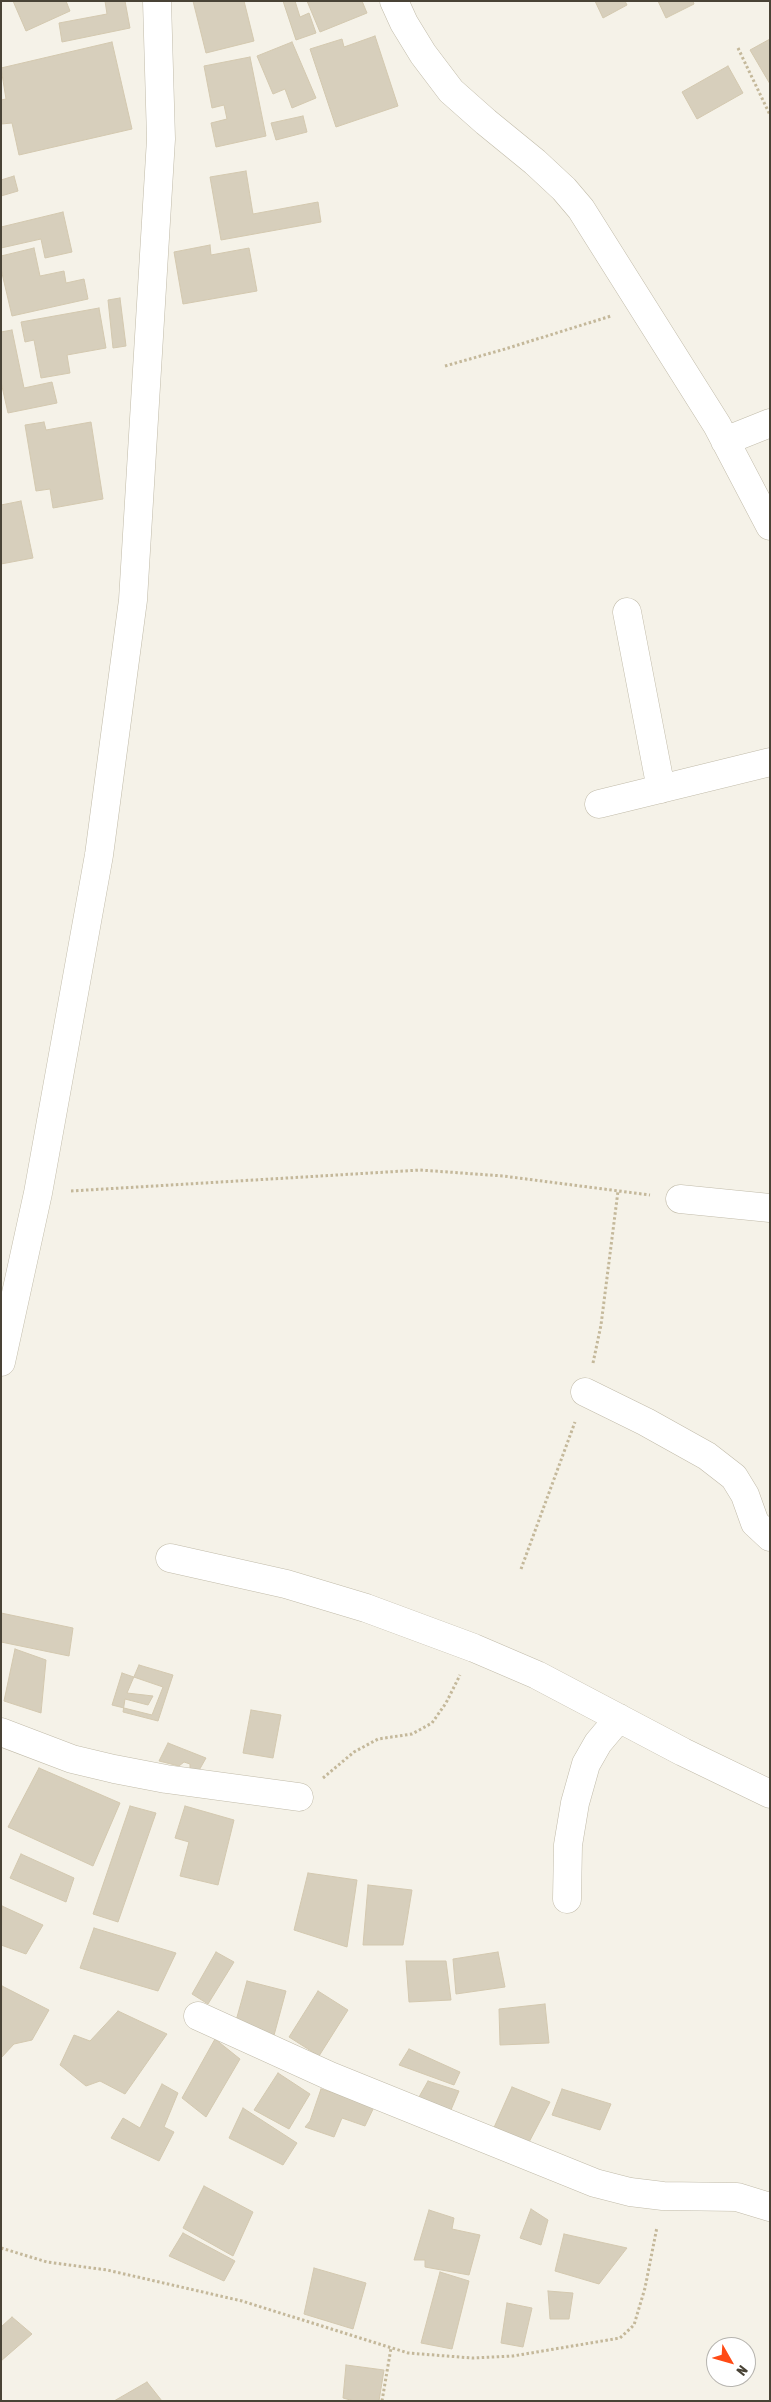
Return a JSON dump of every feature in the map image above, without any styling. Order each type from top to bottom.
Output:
[{"type":"street","points":[[1,1362],[38,1193],[99,855],[133,600],[161,139],[157,1]]},
{"type":"street","points":[[394,1],[418,46],[451,91],[535,162],[581,208],[726,442],[770,526]]},
{"type":"street","points":[[726,442],[770,423]]},
{"type":"street","points":[[627,612],[662,789]]},
{"type":"street","points":[[599,804],[770,762]]},
{"type":"street","points":[[680,1199],[770,1208]]},
{"type":"street","points":[[585,1392],[646,1422],[714,1462],[734,1477],[745,1495],[755,1522],[770,1537]]},
{"type":"street","points":[[170,1558],[286,1584],[366,1608],[474,1648],[537,1674],[683,1752],[770,1794]]},
{"type":"street","points":[[567,1899],[568,1845],[575,1803],[586,1764],[598,1743],[620,1718]]},
{"type":"street","points":[[1,1732],[72,1760],[166,1779],[299,1797]]},
{"type":"street","points":[[198,2016],[330,2076],[595,2183],[630,2192],[663,2196],[737,2197],[770,2207]]},
{"type":"path","points":[[738,48],[770,115]]},
{"type":"path","points":[[445,366],[505,350],[643,306]]},
{"type":"path","points":[[38,1193],[420,1170],[503,1176],[680,1199]]},
{"type":"path","points":[[299,1797],[354,1752],[370,1743],[378,1739],[412,1734],[432,1724],[446,1703],[474,1648]]},
{"type":"path","points":[[1,2248],[47,2262],[107,2270],[242,2301],[391,2348],[444,2357],[513,2356],[620,2338],[634,2325],[645,2288],[663,2196]]},
{"type":"path","points":[[382,2401],[391,2348]]},
{"type":"building","points":[[13,1],[66,1],[70,11],[26,31]]},
{"type":"building","points":[[105,1],[125,1],[130,28],[62,42],[59,23],[107,14]]},
{"type":"building","points":[[193,1],[244,1],[254,41],[206,53]]},
{"type":"building","points":[[283,1],[295,1],[300,17],[309,13],[316,33],[296,40]]},
{"type":"building","points":[[307,1],[362,1],[367,13],[320,32]]},
{"type":"building","points":[[595,1],[625,1],[627,5],[603,18]]},
{"type":"building","points":[[658,1],[693,1],[694,4],[666,18]]},
{"type":"building","points":[[375,36],[398,106],[336,127],[310,49],[342,39],[344,47]]},
{"type":"building","points":[[770,39],[770,84],[750,50]]},
{"type":"building","points":[[112,42],[132,129],[19,155],[12,123],[1,124],[1,100],[6,99],[1,68]]},
{"type":"building","points":[[292,42],[316,98],[292,108],[285,89],[273,94],[257,56]]},
{"type":"building","points":[[250,57],[266,136],[216,147],[211,123],[227,119],[224,105],[212,108],[204,66]]},
{"type":"building","points":[[728,66],[743,93],[697,119],[682,92]]},
{"type":"building","points":[[303,116],[307,132],[276,140],[271,123]]},
{"type":"building","points":[[246,171],[253,214],[318,202],[321,222],[221,240],[210,177]]},
{"type":"building","points":[[14,176],[18,191],[1,196],[1,180]]},
{"type":"building","points":[[63,212],[72,252],[45,258],[41,239],[1,248],[1,227]]},
{"type":"building","points":[[210,245],[211,255],[249,248],[257,291],[183,304],[174,252]]},
{"type":"building","points":[[34,248],[40,276],[64,271],[66,283],[84,279],[88,299],[12,316],[1,269],[1,256]]},
{"type":"building","points":[[120,298],[126,346],[113,348],[108,300]]},
{"type":"building","points":[[99,308],[106,348],[67,355],[70,373],[41,378],[34,340],[25,342],[21,322]]},
{"type":"building","points":[[12,330],[24,388],[52,382],[57,403],[8,413],[1,382],[1,332]]},
{"type":"building","points":[[44,422],[46,430],[91,422],[103,499],[53,508],[50,489],[36,491],[25,425]]},
{"type":"building","points":[[21,501],[33,558],[1,564],[1,505]]},
{"type":"building","points":[[1,1613],[73,1628],[69,1656],[1,1642]]},
{"type":"building","points":[[15,1649],[46,1660],[41,1713],[4,1701]]},
{"type":"building","points":[[139,1665],[173,1675],[158,1721],[123,1712],[125,1699],[148,1705],[153,1696],[127,1693]]},
{"type":"building","points":[[122,1673],[163,1687],[152,1715],[112,1705]]},
{"type":"building","points":[[251,1710],[281,1715],[273,1758],[243,1753]]},
{"type":"building","points":[[168,1743],[206,1758],[197,1774],[190,1769],[190,1764],[184,1762],[179,1766],[159,1761]]},
{"type":"building","points":[[39,1768],[120,1803],[93,1866],[8,1827]]},
{"type":"building","points":[[130,1806],[156,1813],[118,1922],[93,1914]]},
{"type":"building","points":[[185,1806],[234,1820],[218,1885],[180,1876],[189,1842],[175,1838]]},
{"type":"building","points":[[21,1854],[74,1878],[66,1902],[10,1878]]},
{"type":"building","points":[[308,1873],[357,1880],[347,1947],[294,1930]]},
{"type":"building","points":[[368,1885],[412,1890],[403,1945],[363,1945]]},
{"type":"building","points":[[2,1906],[43,1925],[26,1954],[1,1945]]},
{"type":"building","points":[[94,1928],[176,1953],[158,1991],[80,1968]]},
{"type":"building","points":[[216,1952],[234,1962],[208,2004],[192,1994]]},
{"type":"building","points":[[498,1952],[505,1987],[456,1994],[453,1959]]},
{"type":"building","points":[[406,1961],[446,1961],[451,2000],[409,2002]]},
{"type":"building","points":[[247,1981],[286,1991],[273,2039],[234,2028]]},
{"type":"building","points":[[2,1986],[49,2010],[32,2040],[14,2044],[1,2058]]},
{"type":"building","points":[[318,1991],[348,2010],[319,2056],[289,2037]]},
{"type":"building","points":[[545,2004],[549,2043],[500,2045],[499,2009]]},
{"type":"building","points":[[118,2011],[167,2034],[125,2094],[100,2081],[86,2086],[60,2065],[74,2035],[90,2041]]},
{"type":"building","points":[[215,2039],[240,2059],[206,2117],[182,2098]]},
{"type":"building","points":[[409,2049],[460,2072],[454,2085],[399,2065]]},
{"type":"building","points":[[278,2073],[310,2094],[289,2129],[254,2110]]},
{"type":"building","points":[[428,2081],[459,2091],[445,2124],[415,2104]]},
{"type":"building","points":[[162,2084],[178,2093],[164,2127],[174,2132],[159,2161],[111,2138],[123,2118],[140,2128]]},
{"type":"building","points":[[512,2087],[550,2102],[527,2146],[492,2132]]},
{"type":"building","points":[[321,2089],[375,2105],[365,2126],[342,2118],[334,2137],[305,2127],[310,2121]]},
{"type":"building","points":[[562,2089],[611,2104],[600,2130],[552,2115]]},
{"type":"building","points":[[243,2108],[297,2143],[283,2165],[229,2138]]},
{"type":"building","points":[[204,2186],[253,2212],[233,2256],[183,2228]]},
{"type":"building","points":[[531,2209],[548,2220],[541,2245],[520,2238]]},
{"type":"building","points":[[429,2210],[454,2218],[452,2229],[480,2235],[469,2275],[425,2267],[425,2260],[414,2260]]},
{"type":"building","points":[[183,2233],[235,2261],[224,2281],[169,2256]]},
{"type":"building","points":[[564,2234],[627,2248],[599,2284],[555,2271]]},
{"type":"building","points":[[314,2268],[366,2283],[353,2329],[304,2314]]},
{"type":"building","points":[[440,2272],[469,2281],[452,2349],[421,2343]]},
{"type":"building","points":[[548,2291],[573,2293],[569,2319],[550,2319]]},
{"type":"building","points":[[507,2303],[532,2308],[523,2347],[501,2343]]},
{"type":"building","points":[[12,2317],[32,2334],[1,2361],[1,2327]]},
{"type":"building","points":[[346,2365],[384,2370],[379,2401],[354,2401],[343,2398]]},
{"type":"building","points":[[147,2382],[162,2401],[114,2401]]}]
